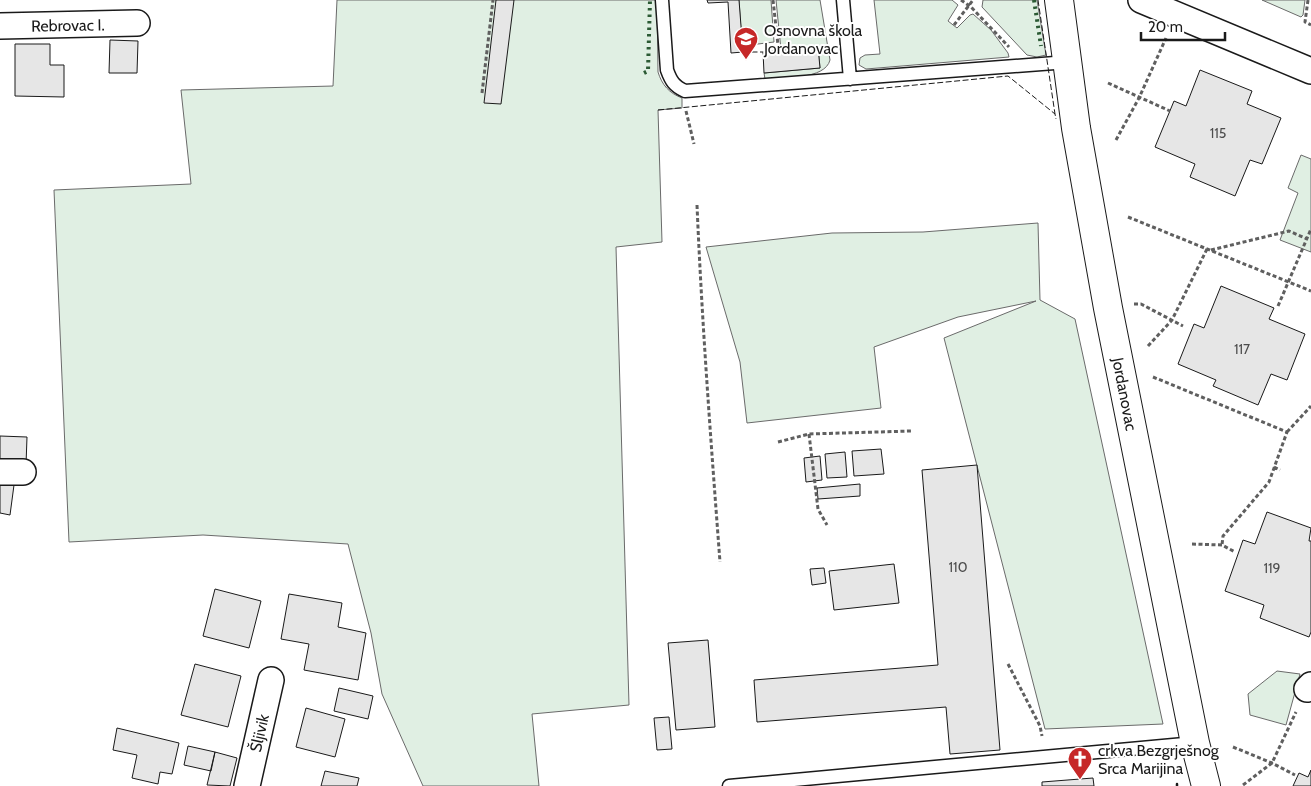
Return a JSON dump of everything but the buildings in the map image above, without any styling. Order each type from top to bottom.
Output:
[{"type":"main road","name":"Jordanovac","points":[[1058,0],[1076,128],[1108,308],[1195,743],[1206,786]]},
{"type":"street","points":[[1141,0],[1311,71]]},
{"type":"street","name":"Rebrovac I.","points":[[0,26],[136,23]]},
{"type":"street","name":"Šljivik","points":[[246,786],[271,680]]},
{"type":"lane","points":[[662,0],[667,70],[670,80],[676,87],[685,91],[1068,62]]},
{"type":"lane","points":[[843,0],[850,79]]},
{"type":"lane","points":[[729,786],[1195,743]]},
{"type":"path","points":[[482,93],[493,0]]},
{"type":"path","points":[[773,0],[778,45]]},
{"type":"path","points":[[961,0],[1027,66]]},
{"type":"path","points":[[954,25],[972,0]]},
{"type":"path","points":[[1308,0],[1305,22],[1311,25]]},
{"type":"path","points":[[1116,140],[1139,98],[1176,15]]},
{"type":"path","points":[[1108,83],[1170,111]]},
{"type":"path","points":[[685,91],[685,107],[694,144]]},
{"type":"path","points":[[697,205],[705,372],[720,562]]},
{"type":"path","points":[[1128,217],[1311,291]]},
{"type":"path","points":[[1278,306],[1311,229]]},
{"type":"path","points":[[1148,346],[1172,320],[1209,250],[1289,232],[1307,239]]},
{"type":"path","points":[[1126,305],[1141,304],[1183,326]]},
{"type":"path","points":[[1153,377],[1287,432]]},
{"type":"path","points":[[1222,545],[1223,536],[1269,482],[1287,432],[1311,406]]},
{"type":"path","points":[[778,442],[809,434],[910,431]]},
{"type":"path","points":[[809,434],[818,510],[827,525]]},
{"type":"path","points":[[1274,468],[1280,470]]},
{"type":"path","points":[[1192,544],[1222,545],[1235,552]]},
{"type":"path","points":[[1008,664],[1040,726],[1045,757]]},
{"type":"path","points":[[1243,785],[1272,763],[1309,687]]},
{"type":"path","points":[[1233,747],[1295,775]]},
{"type":"green space","points":[[337,0],[657,0],[658,72],[667,88],[673,94],[682,98],[682,108],[658,110],[662,242],[616,247],[629,705],[532,714],[539,786],[423,786],[382,694],[371,633],[348,544],[203,535],[69,542],[54,190],[191,184],[181,90],[333,86]]},
{"type":"green space","points":[[739,0],[771,0],[774,42],[742,46]]},
{"type":"green space","points":[[776,0],[820,0],[830,60],[827,66],[820,71],[802,76],[765,79],[764,73],[820,68],[818,47],[781,50]]},
{"type":"green space","points":[[874,0],[952,0],[958,5],[948,21],[957,28],[973,14],[991,30],[1009,57],[866,69],[859,65],[860,58],[865,55],[880,54]]},
{"type":"green space","points":[[983,0],[1037,0],[1046,55],[1037,57],[1027,55],[982,7]]},
{"type":"green space","points":[[1262,0],[1305,0],[1303,15],[1301,17]]},
{"type":"green space","points":[[1301,155],[1311,159],[1311,252],[1280,240],[1298,193],[1288,188]]},
{"type":"green space","points":[[1038,223],[1040,300],[1075,319],[1163,724],[1045,729],[944,338],[1036,301],[958,317],[874,347],[881,408],[747,423],[740,362],[706,247],[832,233],[923,232]]},
{"type":"green space","points":[[1277,671],[1300,674],[1286,725],[1250,715],[1248,694]]},
{"type":"hedge","points":[[644,73],[648,71],[650,0]]},
{"type":"hedge","points":[[1034,0],[1041,46]]},
{"type":"fence","points":[[1038,0],[1055,114]]},
{"type":"fence","points":[[743,52],[763,52]]},
{"type":"fence","points":[[658,110],[1008,76],[1055,114],[1056,119]]},
{"type":"place","name":"Osnovna škola Jordanovac","points":[[746,60]]},
{"type":"place","name":"crkva Bezgrješnog Srca Marijina","points":[[1080,780]]}]
